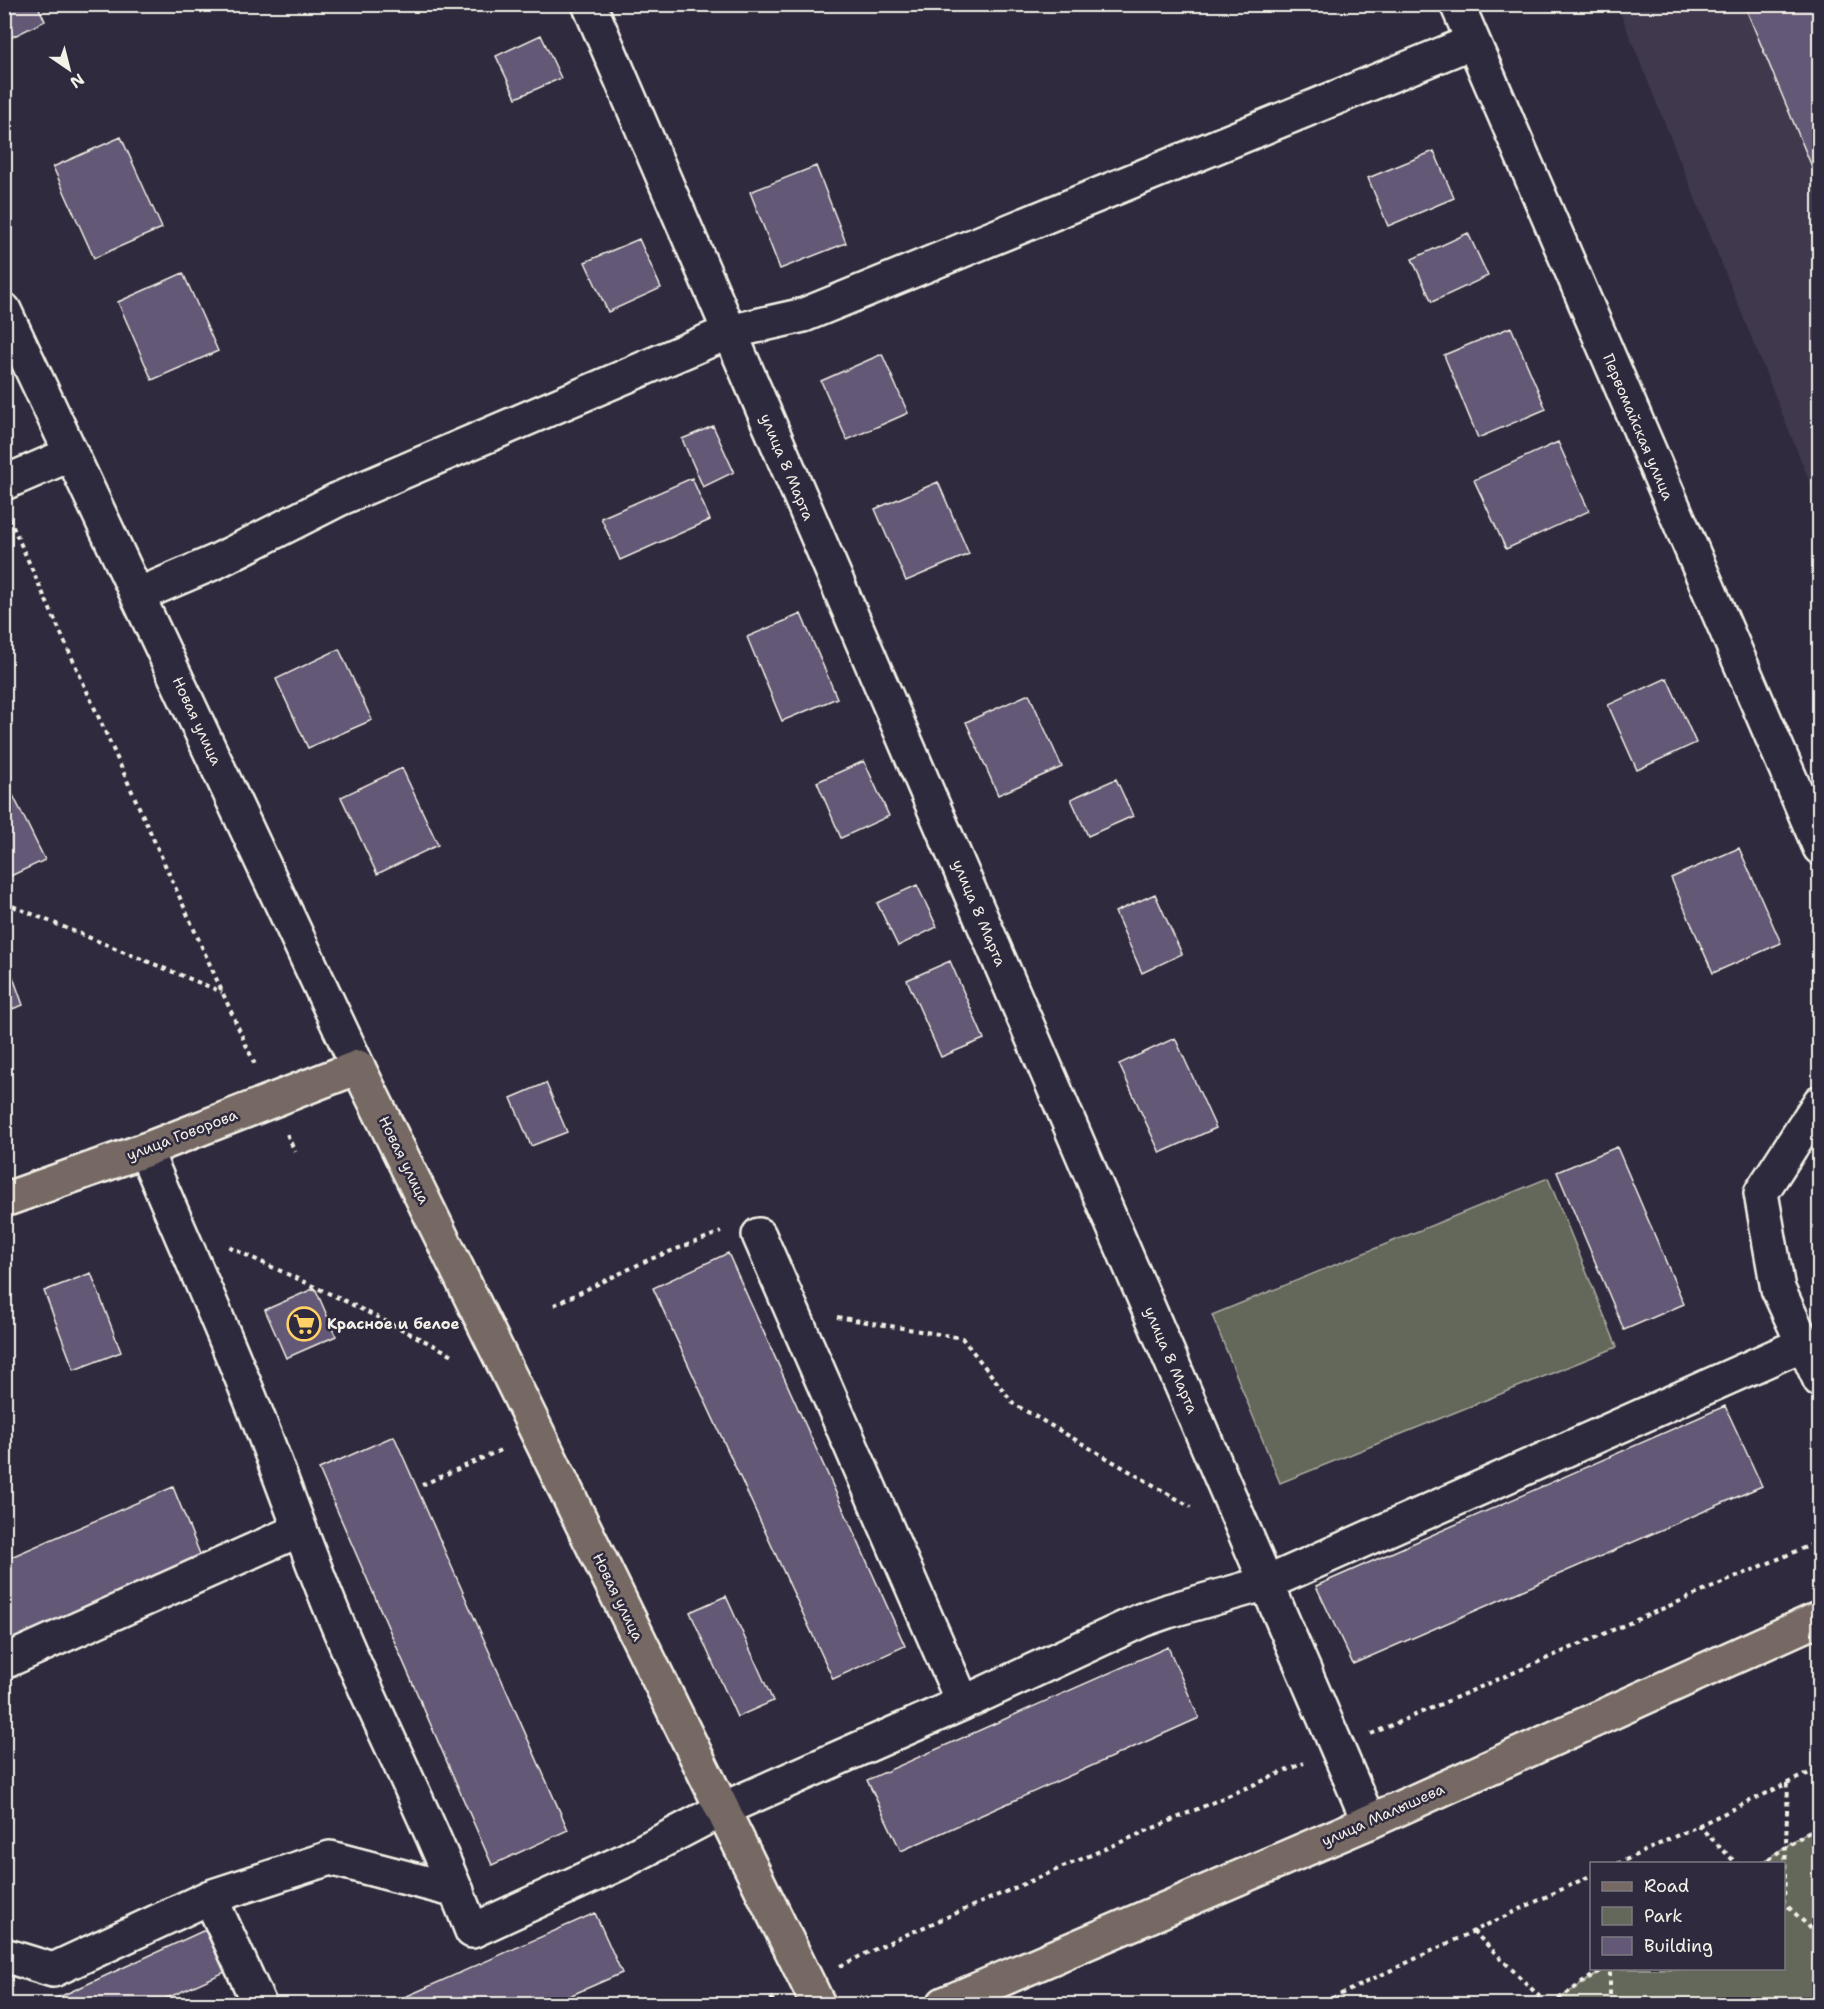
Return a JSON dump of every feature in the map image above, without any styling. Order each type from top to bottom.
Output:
[{"type":"main road","name":"улица Говорова","points":[[4,1200],[145,1150],[358,1066]]},
{"type":"main road","name":"Новая улица","points":[[358,1066],[812,1993]]},
{"type":"main road","name":"улица Малышева","points":[[944,2004],[1369,1822],[1820,1618]]},
{"type":"street","name":"улица 8 Марта","points":[[589,4],[1369,1822]]},
{"type":"street","name":"Первомайская улица","points":[[1458,4],[1472,42],[1820,848]]},
{"type":"street","points":[[138,595],[215,562],[339,499],[729,332],[804,315],[1472,42]]},
{"type":"street","name":"Новая улица","points":[[4,310],[358,1066]]},
{"type":"street","points":[[4,483],[71,454]]},
{"type":"street","points":[[1820,1102],[1761,1193],[1778,1289],[1820,1380]]},
{"type":"street","points":[[145,1150],[255,1412],[299,1530],[371,1704],[457,1892],[472,1931],[622,1862],[723,1809],[963,1703],[759,1235]]},
{"type":"street","points":[[972,1699],[1142,1620],[1267,1583],[1803,1344]]},
{"type":"street","points":[[4,1662],[299,1530]]},
{"type":"street","points":[[4,1955],[52,1970],[210,1897],[330,1858],[457,1892]]},
{"type":"street","points":[[210,1897],[259,2004]]},
{"type":"path","points":[[4,507],[295,1152]]},
{"type":"path","points":[[4,904],[223,992]]},
{"type":"path","points":[[554,1305],[648,1260],[731,1228],[759,1235]]},
{"type":"path","points":[[226,1246],[343,1300],[453,1355]]},
{"type":"path","points":[[828,1316],[962,1338],[1014,1404],[1197,1511]]},
{"type":"path","points":[[422,1485],[503,1449]]},
{"type":"path","points":[[762,2004],[812,1993],[894,1940],[1820,1541]]},
{"type":"path","points":[[1619,1862],[1820,1768]]},
{"type":"path","points":[[1785,1874],[1788,1783]]},
{"type":"path","points":[[1762,1862],[1820,1824]]},
{"type":"path","points":[[1698,1825],[1736,1862]]},
{"type":"path","points":[[1262,2004],[1275,1999],[1322,2004],[1590,1876]]},
{"type":"path","points":[[1785,1904],[1820,1937]]},
{"type":"path","points":[[1473,1932],[1549,2004],[1601,1970]]},
{"type":"path","points":[[1610,1970],[1610,2004]]},
{"type":"shaded area","points":[[1617,5],[1819,5],[1819,505]]},
{"type":"green space","points":[[1548,1178],[1617,1347],[1280,1483],[1212,1315]]},
{"type":"green space","points":[[1819,1824],[1819,2004],[1551,2004],[1602,1970],[1785,1970],[1785,1862],[1762,1862]]},
{"type":"building","points":[[4,4],[37,4],[45,21],[4,41]]},
{"type":"building","points":[[1744,4],[1820,4],[1820,186]]},
{"type":"building","points":[[541,35],[561,78],[516,98],[496,56]]},
{"type":"building","points":[[121,137],[162,228],[94,258],[53,167]]},
{"type":"building","points":[[1434,151],[1454,198],[1388,226],[1368,178]]},
{"type":"building","points":[[816,166],[846,243],[780,269],[750,192]]},
{"type":"building","points":[[1468,233],[1488,276],[1432,302],[1412,259]]},
{"type":"building","points":[[639,239],[661,288],[608,312],[585,262]]},
{"type":"building","points":[[183,273],[218,351],[152,380],[118,302]]},
{"type":"building","points":[[1511,327],[1546,409],[1478,438],[1444,355]]},
{"type":"building","points":[[882,354],[908,413],[847,440],[821,381]]},
{"type":"building","points":[[713,426],[734,472],[703,487],[682,439]]},
{"type":"building","points":[[1558,442],[1589,511],[1506,549],[1474,480]]},
{"type":"building","points":[[692,478],[710,520],[620,560],[601,518]]},
{"type":"building","points":[[938,482],[969,554],[906,581],[875,509]]},
{"type":"building","points":[[801,614],[837,698],[782,721],[747,637]]},
{"type":"building","points":[[339,649],[372,720],[308,748],[276,679]]},
{"type":"building","points":[[1667,678],[1696,743],[1637,770],[1608,705]]},
{"type":"building","points":[[1029,694],[1062,767],[998,795],[966,722]]},
{"type":"building","points":[[864,761],[889,816],[841,838],[817,782]]},
{"type":"building","points":[[402,768],[438,845],[377,874],[341,797]]},
{"type":"building","points":[[4,777],[45,860],[4,879]]},
{"type":"building","points":[[1116,779],[1133,816],[1088,836],[1071,799]]},
{"type":"building","points":[[1739,848],[1781,943],[1713,973],[1671,878]]},
{"type":"building","points":[[917,885],[937,927],[898,946],[877,903]]},
{"type":"building","points":[[1155,894],[1182,954],[1142,973],[1115,912]]},
{"type":"building","points":[[4,952],[23,1005],[4,1012]]},
{"type":"building","points":[[950,961],[984,1039],[941,1057],[907,980]]},
{"type":"building","points":[[1175,1038],[1216,1128],[1160,1153],[1119,1064]]},
{"type":"building","points":[[546,1083],[567,1132],[531,1146],[511,1098]]},
{"type":"building","points":[[1617,1147],[1684,1304],[1624,1330],[1557,1172]]},
{"type":"building","points":[[728,1253],[905,1646],[833,1679],[653,1288]]},
{"type":"building","points":[[91,1273],[121,1352],[74,1370],[44,1291]]},
{"type":"building","points":[[315,1288],[336,1336],[286,1358],[265,1310]]},
{"type":"building","points":[[1725,1406],[1762,1486],[1353,1664],[1316,1586]]},
{"type":"building","points":[[394,1436],[568,1830],[492,1865],[319,1469]]},
{"type":"building","points":[[173,1487],[202,1559],[4,1645],[4,1560]]},
{"type":"building","points":[[726,1596],[773,1701],[737,1717],[690,1612]]},
{"type":"building","points":[[1168,1647],[1199,1718],[901,1851],[867,1780]]},
{"type":"building","points":[[595,1913],[622,1973],[551,2004],[389,2004]]},
{"type":"building","points":[[205,1930],[225,1972],[154,2004],[44,2004]]},
{"type":"place","name":"Красное и белое","points":[[304,1324]]}]
